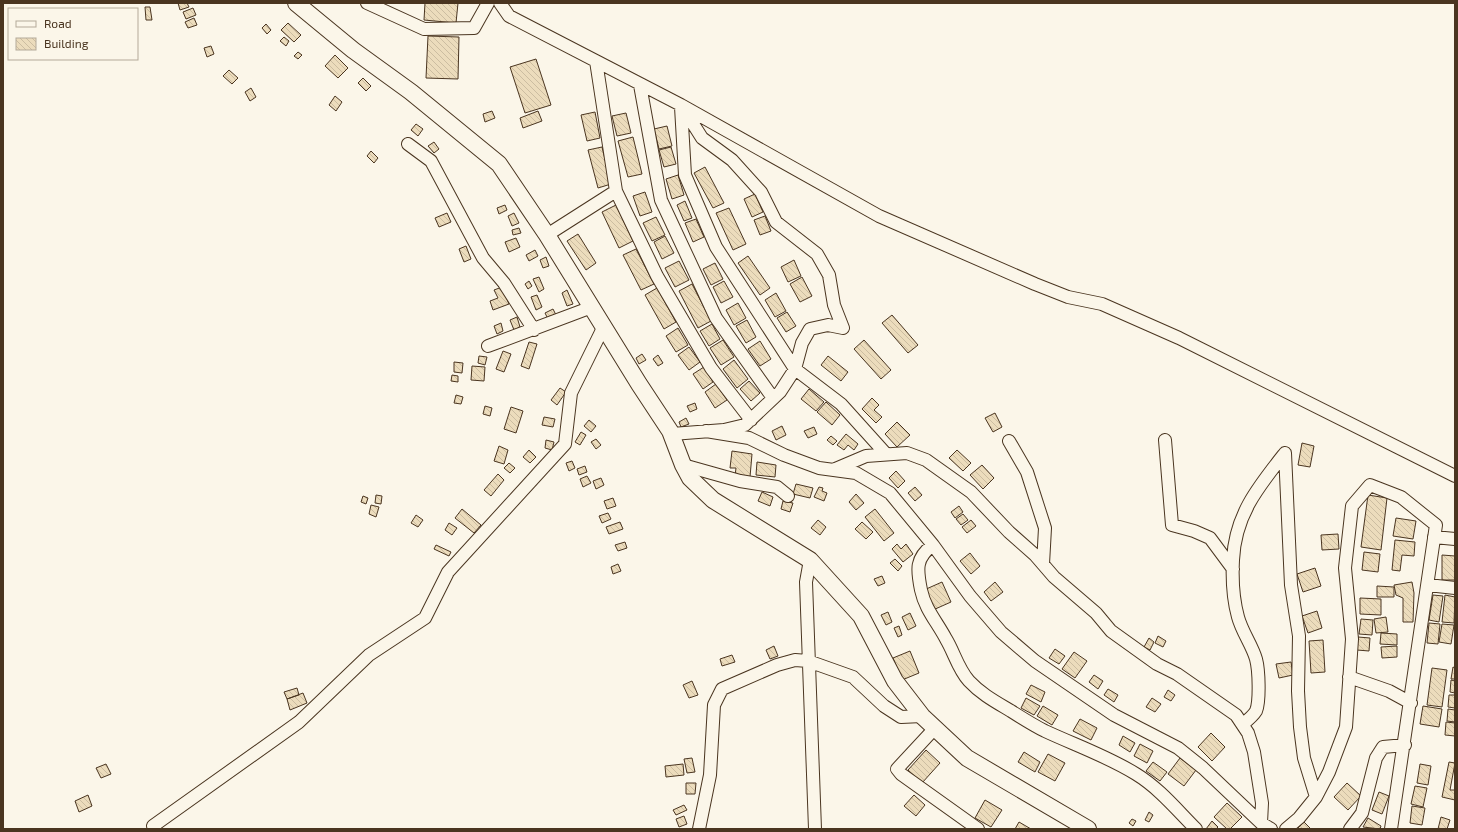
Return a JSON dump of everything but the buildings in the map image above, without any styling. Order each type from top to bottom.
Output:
[{"type":"main road","points":[[296,3],[353,50],[411,92],[499,164],[547,235],[672,434],[683,465],[690,478],[714,500],[810,560],[861,616],[895,681],[922,716],[967,758],[1088,829]]},
{"type":"street","points":[[367,3],[424,29],[474,28],[488,3]]},
{"type":"street","points":[[500,3],[509,16],[681,105],[879,216],[1036,284],[1068,297],[1102,304],[1179,338],[1455,476]]},
{"type":"street","points":[[596,61],[616,191],[658,276],[711,368],[751,420]]},
{"type":"street","points":[[640,85],[661,200],[716,318],[773,398]]},
{"type":"street","points":[[672,434],[724,430],[745,425],[780,392],[795,369],[802,343],[810,329],[828,325],[843,328],[834,305],[829,274],[817,254],[776,222],[761,192],[732,160],[702,138],[681,105]]},
{"type":"street","points":[[681,105],[685,175],[716,247],[795,369],[840,404],[886,454]]},
{"type":"street","points":[[408,144],[430,161],[483,258],[504,283],[534,330]]},
{"type":"street","points":[[547,235],[616,191]]},
{"type":"street","points":[[488,346],[592,307]]},
{"type":"street","points":[[153,826],[299,722],[369,655],[425,618],[448,572],[565,444],[571,393],[604,326]]},
{"type":"street","points":[[706,431],[749,438],[784,455],[819,468],[856,472],[890,493],[933,545],[984,614],[1016,645],[1035,661],[1114,715],[1178,748],[1203,768],[1266,826]]},
{"type":"street","points":[[1165,440],[1172,525],[1194,531],[1210,538],[1233,569]]},
{"type":"street","points":[[1009,441],[1027,472],[1045,528],[1043,564]]},
{"type":"street","points":[[834,470],[866,456],[907,453],[926,460],[945,472],[971,492],[1043,564],[1054,577],[1096,613],[1111,631],[1157,664],[1177,674],[1236,715],[1243,724],[1254,752],[1266,826]]},
{"type":"street","points":[[1243,724],[1255,711],[1258,702],[1257,661],[1238,618],[1234,600],[1233,569],[1238,528],[1246,507],[1255,491],[1285,453],[1292,585],[1299,636],[1298,691],[1300,727],[1304,758],[1316,797]]},
{"type":"street","points":[[683,465],[740,481],[777,487],[788,496]]},
{"type":"street","points":[[1286,829],[1299,818],[1316,797],[1329,772],[1346,726],[1352,639],[1345,568],[1352,506],[1370,485],[1401,497],[1436,525],[1405,745],[1391,829]]},
{"type":"street","points":[[1434,537],[1455,539]]},
{"type":"street","points":[[933,545],[923,552],[919,561],[919,580],[923,599],[934,621],[945,637],[960,669],[969,681],[995,702],[1044,730],[1096,752],[1135,773],[1151,784],[1196,829]]},
{"type":"street","points":[[810,560],[806,582],[815,829]]},
{"type":"street","points":[[1428,586],[1455,588]]},
{"type":"street","points":[[699,829],[710,775],[714,705],[717,696],[722,689],[777,665],[794,660],[808,661],[853,677],[884,706],[901,717],[922,716]]},
{"type":"street","points":[[1349,677],[1389,691],[1411,703]]},
{"type":"street","points":[[935,728],[897,769],[901,774],[978,829]]},
{"type":"street","points":[[1350,829],[1362,813],[1376,758],[1383,747],[1405,745]]}]
